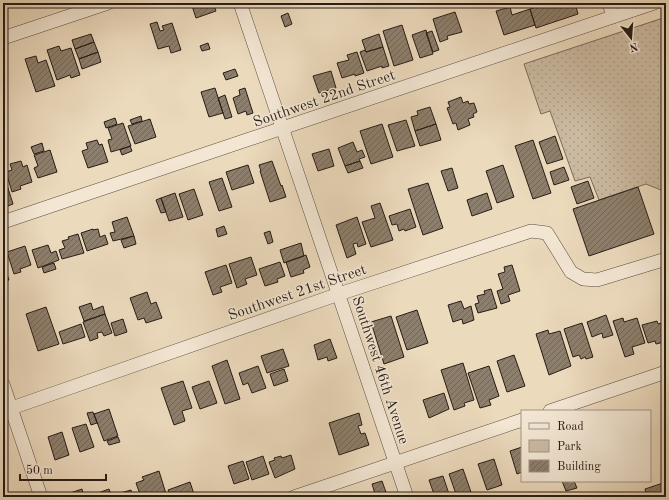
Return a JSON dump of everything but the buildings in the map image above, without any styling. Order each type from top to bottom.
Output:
[{"type":"street","points":[[3,38],[108,3]]},
{"type":"street","name":"Southwest 46th Avenue","points":[[240,3],[281,129],[339,294],[407,497]]},
{"type":"street","points":[[608,3],[613,17]]},
{"type":"street","name":"Southwest 22nd Street","points":[[3,222],[654,3]]},
{"type":"street","name":"Southwest 21st Street","points":[[7,410],[339,294],[531,231],[547,233],[571,272],[583,280],[597,280],[666,259]]},
{"type":"street","points":[[553,410],[666,372]]},
{"type":"street","points":[[3,384],[7,410],[41,497]]},
{"type":"street","points":[[294,497],[521,420]]},
{"type":"green space","points":[[666,17],[666,192],[646,184],[599,200],[590,177],[575,181],[550,111],[541,114],[524,64]]}]
